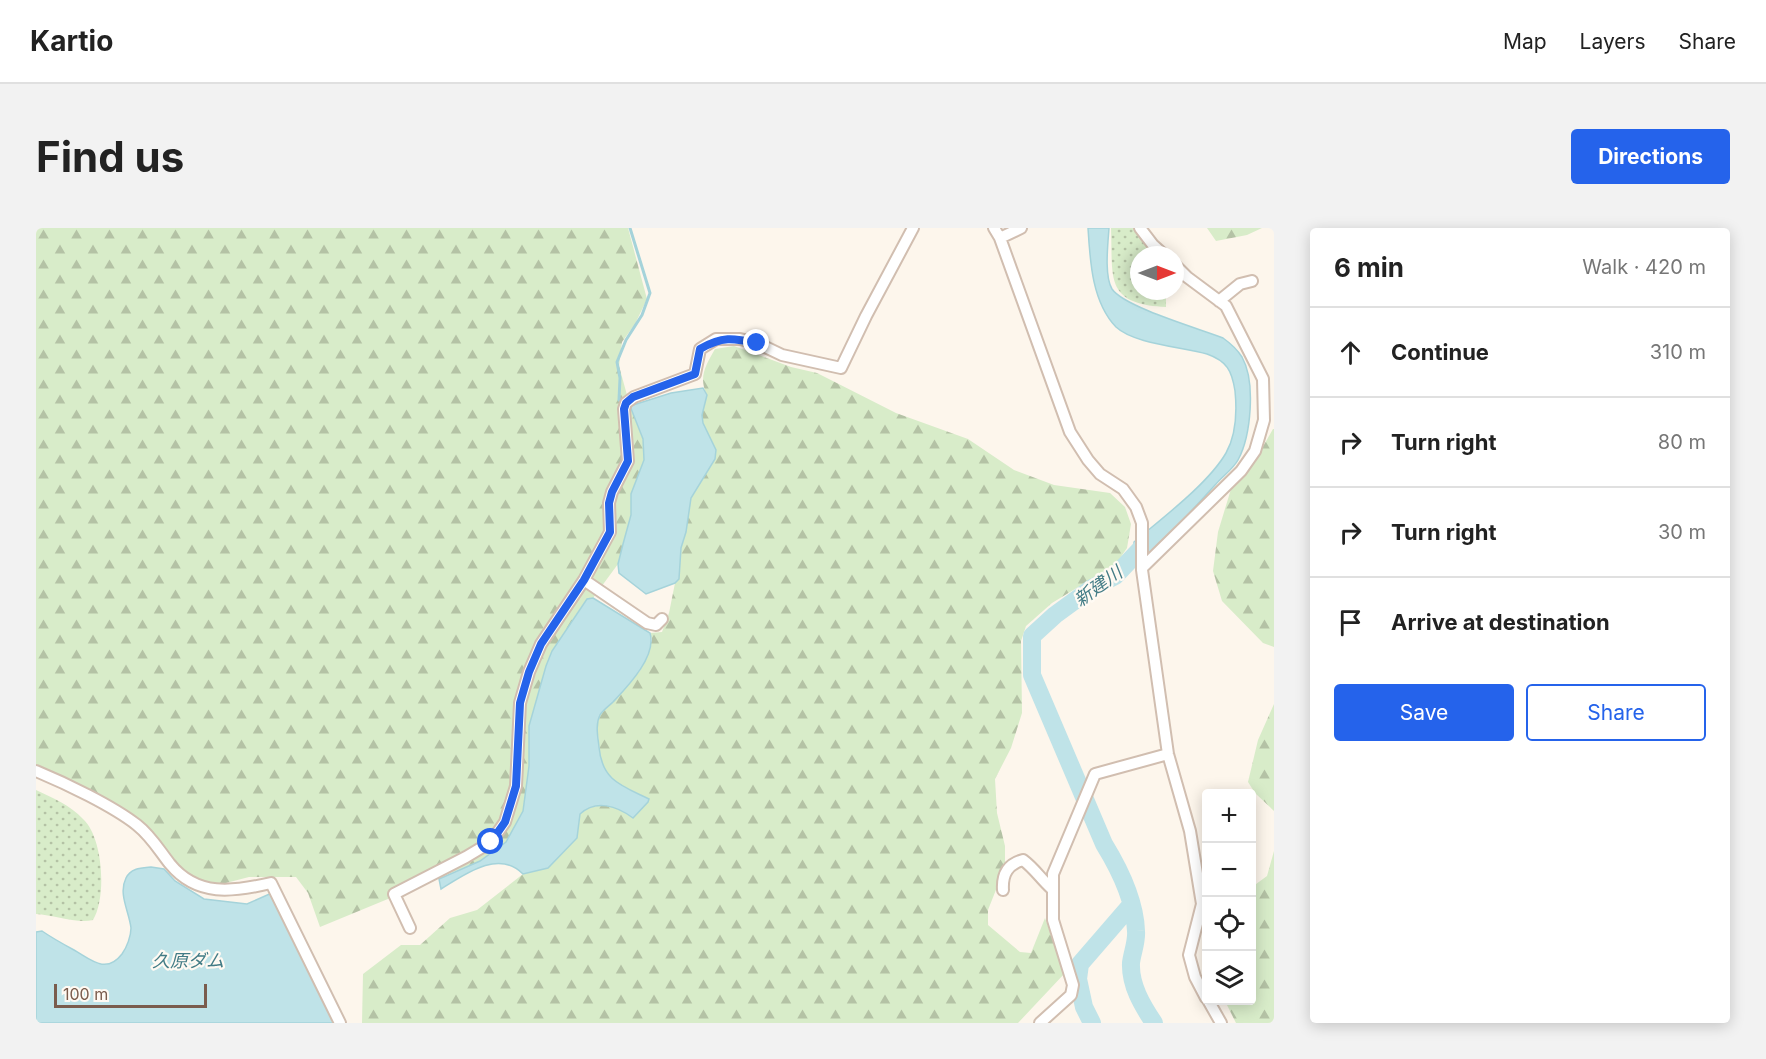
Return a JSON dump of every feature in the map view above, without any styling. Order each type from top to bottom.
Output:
[{"type":"street","points":[[410,928],[394,894],[491,842],[505,822],[516,786],[520,703],[529,672],[541,644],[584,580],[610,532],[609,503],[612,492],[628,461],[624,409],[626,403],[633,397],[695,374],[700,349],[716,339],[740,339],[757,343],[782,355],[841,368],[913,228]]},
{"type":"street","points":[[994,228],[1000,238],[1070,432],[1100,474],[1123,489],[1136,507],[1142,523],[1142,565],[1168,754],[1190,831],[1202,904],[1189,956],[1195,977],[1202,990]]},
{"type":"street","points":[[1000,238],[1020,228]]},
{"type":"street","points":[[1140,228],[1154,246]]},
{"type":"street","points":[[1142,565],[1241,471],[1255,451],[1269,408],[1263,379],[1226,306],[1184,274]]},
{"type":"street","points":[[1220,301],[1240,284],[1252,281]]},
{"type":"street","points":[[584,580],[647,623],[656,626],[662,619]]},
{"type":"street","points":[[1040,1023],[1071,995],[1073,986],[1053,920],[1053,874],[1095,774],[1168,754]]},
{"type":"street","points":[[36,771],[73,788],[137,825],[184,878],[204,887],[226,891],[271,883],[340,1023]]},
{"type":"street","points":[[1003,890],[1006,870],[1014,863],[1023,860],[1033,867],[1040,879],[1052,888]]},
{"type":"street","points":[[1210,1005],[1221,1023]]},
{"type":"green space","points":[[36,228],[628,228],[647,299],[635,324],[622,342],[619,366],[630,406],[643,440],[644,460],[631,494],[631,515],[618,564],[593,598],[587,599],[552,651],[546,666],[529,726],[529,766],[523,811],[506,842],[480,861],[320,927],[308,893],[296,877],[249,877],[226,883],[207,883],[181,871],[151,830],[124,812],[36,767]]},
{"type":"green space","points":[[1111,228],[1133,228],[1146,246],[1130,246],[1130,299],[1122,294],[1116,285],[1112,261]]},
{"type":"green space","points":[[1207,228],[1262,228],[1247,235],[1216,241]]},
{"type":"green space","points":[[1132,300],[1166,300],[1166,307],[1146,305]]},
{"type":"green space","points":[[734,346],[791,367],[817,373],[896,413],[968,439],[1014,470],[1054,485],[1110,493],[1125,507],[1131,524],[1127,548],[1116,564],[1052,603],[1026,626],[1021,641],[1022,713],[1011,748],[995,779],[997,813],[1005,846],[1005,867],[988,910],[988,925],[1020,952],[1031,953],[1045,918],[1065,973],[1018,1023],[362,1023],[363,974],[401,945],[420,945],[450,918],[477,910],[523,874],[548,868],[577,838],[580,814],[587,809],[608,806],[639,810],[648,802],[649,799],[616,783],[606,772],[601,763],[597,725],[600,715],[640,671],[652,640],[650,633],[662,632],[669,613],[675,583],[679,579],[681,548],[691,498],[715,459],[715,450],[703,423],[702,415],[707,395],[703,382],[704,371],[715,349]]},
{"type":"green space","points":[[1273,429],[1274,647],[1263,643],[1222,601],[1213,571],[1218,532],[1231,489],[1261,450]]},
{"type":"green space","points":[[1274,704],[1274,811],[1256,794],[1256,789],[1252,789],[1248,782],[1258,740]]},
{"type":"green space","points":[[36,790],[61,802],[78,814],[90,828],[95,839],[99,853],[101,883],[100,897],[93,920],[80,921],[36,914]]},
{"type":"green space","points":[[1274,851],[1274,1023],[1236,1023],[1227,1005],[1256,1005],[1256,884],[1267,876]]},
{"type":"water","points":[[1088,228],[1109,228],[1108,276],[1112,289],[1119,296],[1146,310],[1223,338],[1242,357],[1249,380],[1249,423],[1238,460],[1177,526],[1134,563],[1134,542],[1196,489],[1226,453],[1235,423],[1235,391],[1227,368],[1214,357],[1146,341],[1124,333],[1116,327],[1108,317],[1097,293],[1091,267]]},
{"type":"water","points":[[703,388],[707,395],[702,415],[703,423],[716,450],[715,459],[691,498],[681,548],[679,579],[675,583],[646,594],[619,573],[618,564],[631,515],[631,494],[644,460],[643,439],[630,406],[671,393]]},
{"type":"water","points":[[593,598],[650,633],[649,651],[640,670],[601,713],[597,727],[604,768],[615,781],[649,799],[648,802],[633,818],[620,810],[606,806],[586,809],[580,814],[577,838],[548,868],[523,874],[514,867],[503,864],[482,866],[441,889],[439,879],[480,861],[506,842],[523,811],[529,766],[529,726],[546,666],[552,651],[587,599]]},
{"type":"water","name":"久原ダム","points":[[151,867],[164,869],[175,881],[204,899],[247,904],[274,892],[338,1023],[36,1023],[36,932],[42,931],[98,963],[110,964],[126,948],[131,931],[123,890],[126,878],[133,870]]},
{"type":"waterway","points":[[625,404],[619,400],[620,378],[617,362],[626,340],[642,315],[650,293],[630,228]]},
{"type":"waterway","name":"新建川","points":[[1150,539],[1115,576],[1092,588],[1055,615],[1032,636],[1032,675],[1104,844],[1116,864],[1130,897],[1136,931],[1131,963],[1132,979],[1141,1002],[1154,1023]]},
{"type":"waterway","points":[[1092,1023],[1084,1007],[1078,979],[1080,964],[1131,905]]},
{"type":"route","points":[[491,842],[505,822],[516,786],[520,703],[529,672],[541,644],[584,580],[610,532],[609,503],[612,492],[628,461],[624,409],[626,403],[633,397],[695,374],[700,349],[716,339],[740,339],[757,343]]}]
